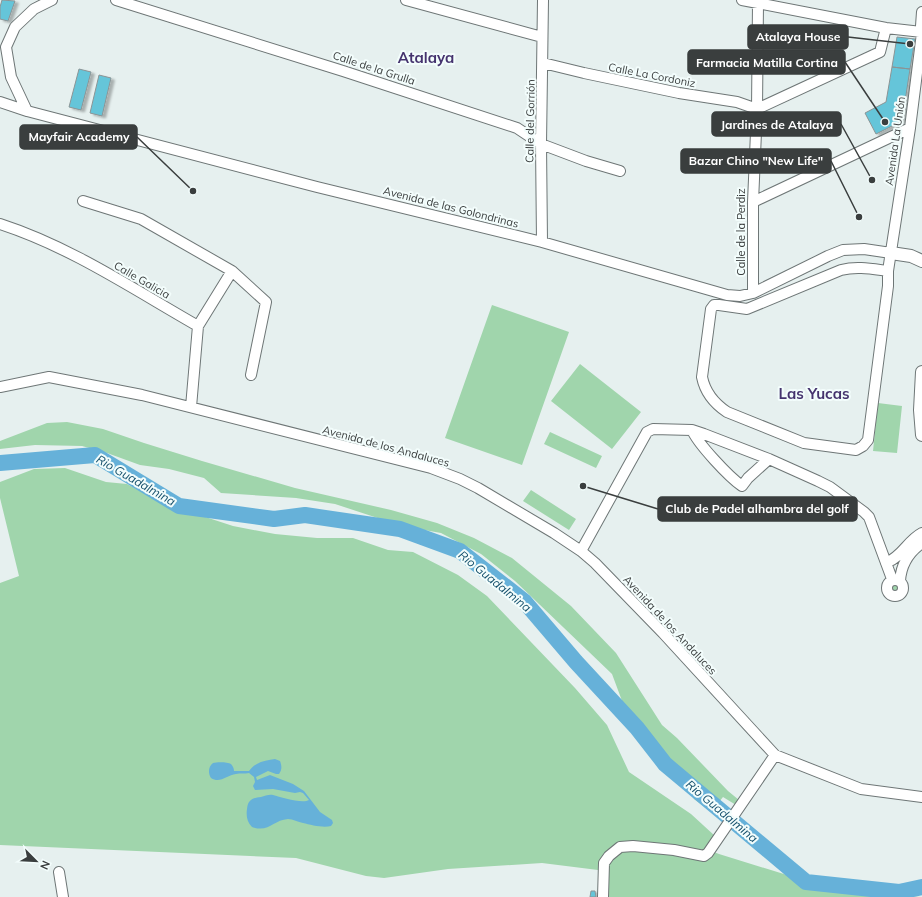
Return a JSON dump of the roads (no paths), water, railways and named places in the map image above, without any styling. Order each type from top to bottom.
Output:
[{"type":"main road","points":[[891,253],[911,256],[922,261]]},
{"type":"main road","points":[[922,372],[920,410],[922,435]]},
{"type":"street","points":[[27,111],[11,77],[6,47],[16,26],[34,10],[52,0]]},
{"type":"street","name":"Calle de la Grulla","points":[[116,0],[343,71],[517,128],[541,144],[586,161],[620,171]]},
{"type":"street","points":[[406,0],[542,36]]},
{"type":"street","name":"Calle del Gorrión","points":[[542,242],[541,144],[543,0]]},
{"type":"street","points":[[742,0],[886,28],[922,32]]},
{"type":"street","name":"Calle de la Perdiz","points":[[753,292],[753,202],[757,109],[758,3]]},
{"type":"street","name":"Avenida La Unión","points":[[888,271],[861,267],[841,270],[747,310],[719,304],[714,305],[712,309],[702,377],[704,385],[717,405],[727,412],[804,443],[856,450],[863,446],[868,440],[888,286],[888,271],[910,128],[922,32],[922,12]]},
{"type":"street","points":[[757,109],[880,52],[886,28]]},
{"type":"street","name":"Calle La Cordoniz","points":[[543,63],[591,75],[679,93],[737,102],[757,109]]},
{"type":"street","name":"Avenida de las Golondrinas","points":[[0,102],[27,111],[317,187],[542,242],[726,295],[740,296],[753,292],[843,250],[864,249],[891,253]]},
{"type":"street","points":[[753,202],[910,128]]},
{"type":"street","points":[[83,201],[141,219],[232,271],[266,302],[251,375]]},
{"type":"street","name":"Calle Galicia","points":[[0,224],[25,232],[64,249],[198,326]]},
{"type":"street","points":[[191,407],[198,326],[232,271]]},
{"type":"street","name":"Avenida de los Andaluces","points":[[0,387],[49,377],[142,395],[431,468],[460,479],[554,532],[595,563],[663,633],[775,755],[861,789],[922,797]]},
{"type":"street","points":[[581,551],[647,432],[653,429],[692,430],[768,459],[830,487],[869,517],[886,563],[896,580],[910,553],[922,543]]},
{"type":"street","points":[[692,430],[698,441],[742,486],[748,478],[768,459]]},
{"type":"street","points":[[886,563],[897,557],[916,536],[922,533]]},
{"type":"street","points":[[603,897],[604,862],[620,846],[674,850],[704,856],[708,853],[775,755]]},
{"type":"street","points":[[59,872],[63,897]]},
{"type":"water","points":[[275,759],[281,763],[279,774],[268,771],[256,777],[257,780],[270,775],[293,784],[304,791],[320,812],[332,820],[333,823],[331,826],[317,826],[288,819],[263,828],[252,827],[248,821],[247,812],[248,803],[253,799],[272,795],[297,801],[309,800],[303,793],[300,792],[295,793],[273,789],[255,790],[253,786],[255,782],[254,777],[249,773],[233,775],[217,780],[211,778],[209,774],[209,768],[213,763],[220,762],[231,764],[234,771],[249,771],[260,762]]},
{"type":"waterway","name":"Rio Guadalmina","points":[[0,463],[95,455],[179,506],[274,519],[305,515],[400,529],[460,551],[524,601],[576,662],[637,728],[665,764],[806,882],[899,892],[922,887]]},
{"type":"place","name":"Atalaya House","points":[[910,44]]},
{"type":"place","name":"Farmacia Matilla Cortina","points":[[885,122]]},
{"type":"place","name":"Jardines de Atalaya","points":[[872,180]]},
{"type":"place","name":"Mayfair Academy","points":[[193,191]]},
{"type":"place","name":"Bazar Chino \"New Life\"","points":[[859,217]]},
{"type":"place","name":"Club de Padel alhambra del golf","points":[[583,486]]},
{"type":"district","name":"Atalaya","points":[[426,57]]},
{"type":"district","name":"Las Yucas","points":[[814,393]]}]
